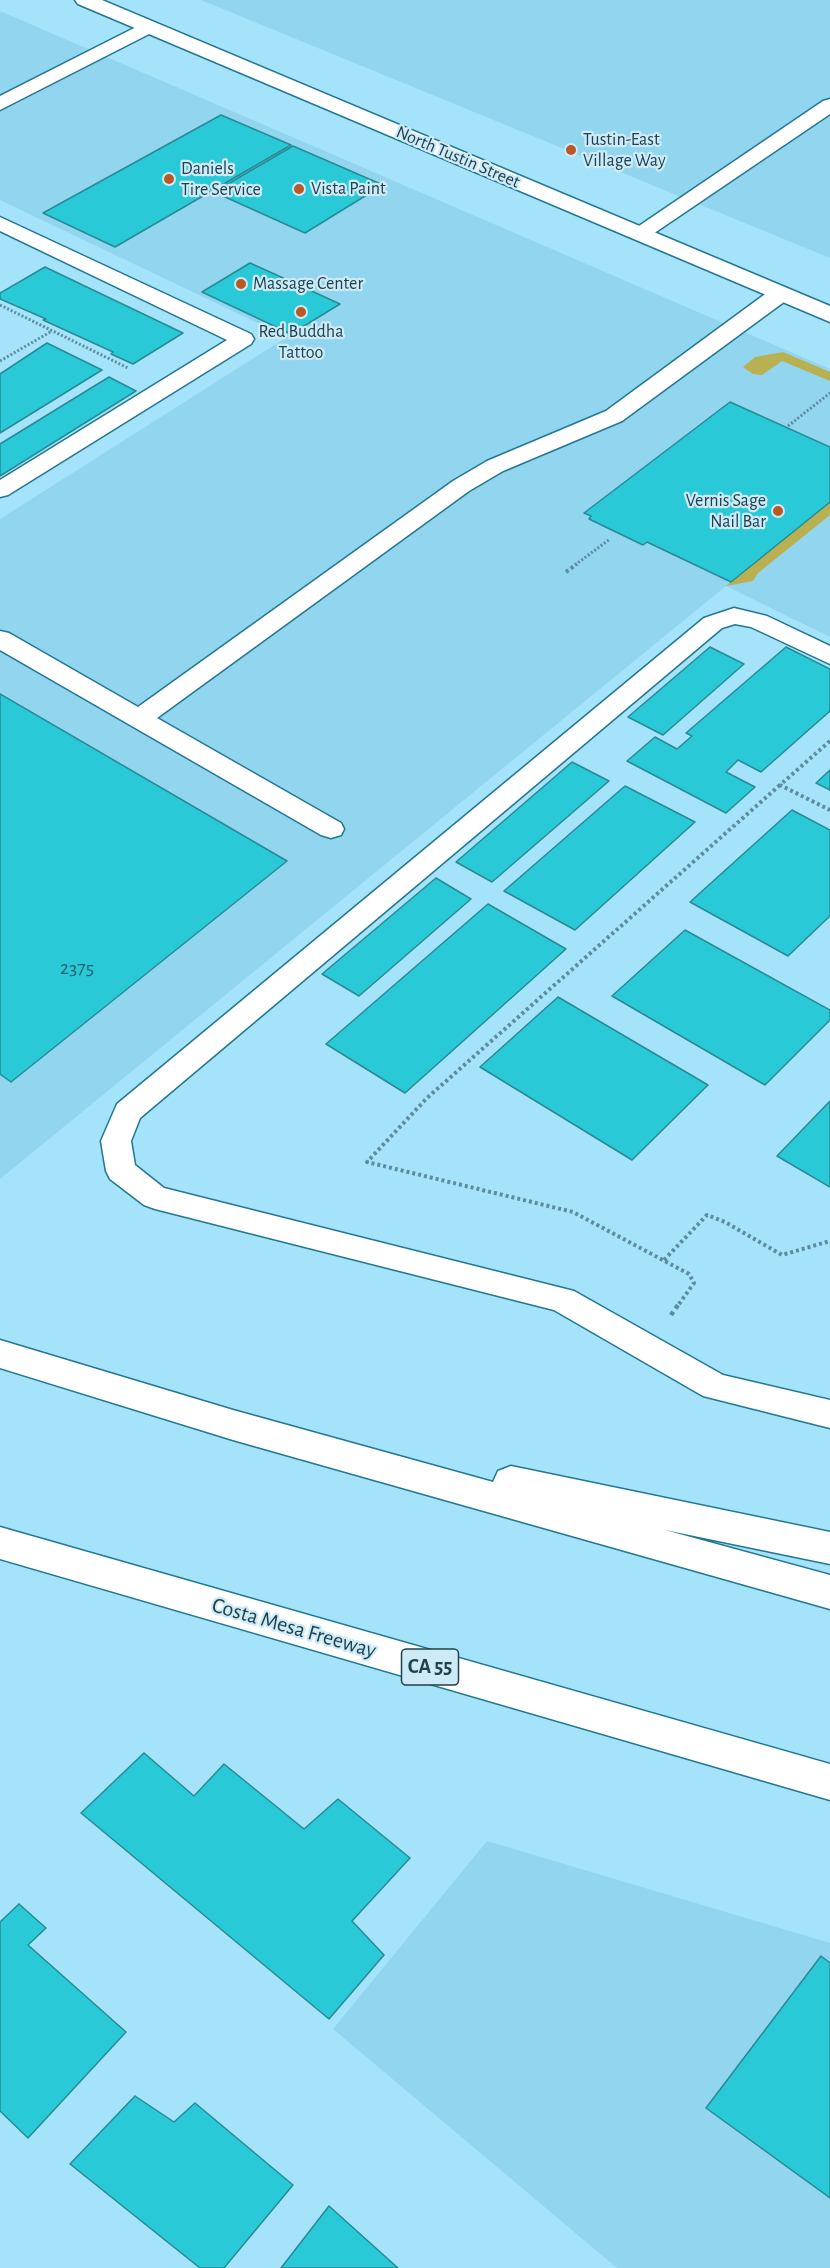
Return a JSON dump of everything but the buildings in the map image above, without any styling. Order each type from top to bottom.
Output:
[{"type":"main road","name":"North Tustin Street","points":[[85,0],[830,315]]},
{"type":"main road","points":[[0,1354],[232,1425],[830,1592]]},
{"type":"main road","points":[[232,1425],[830,1548]]},
{"type":"main road","name":"Costa Mesa Freeway","points":[[0,1543],[830,1782]]},
{"type":"lane","points":[[0,84],[138,22]]},
{"type":"lane","points":[[0,104],[138,22]]},
{"type":"lane","points":[[640,234],[830,105]]},
{"type":"lane","points":[[0,223],[243,339],[0,490]]},
{"type":"lane","points":[[139,719],[469,480],[495,466],[614,416],[780,294]]},
{"type":"lane","points":[[830,656],[758,621],[734,616],[713,622],[128,1112],[116,1141],[121,1172],[155,1197],[563,1300],[715,1387],[830,1414]]},
{"type":"lane","points":[[0,639],[331,829]]},
{"type":"path","points":[[0,305],[166,387]]},
{"type":"path","points":[[0,362],[52,330]]},
{"type":"path","points":[[788,426],[830,393]]},
{"type":"path","points":[[566,572],[610,539]]},
{"type":"path","points":[[648,1348],[694,1283],[692,1277],[684,1270],[573,1212],[367,1162],[427,1098],[830,741]]},
{"type":"path","points":[[780,785],[830,810]]},
{"type":"path","points":[[664,1260],[707,1215],[725,1222],[782,1255],[830,1241]]},
{"type":"shaded area","points":[[201,0],[830,0],[830,258]]},
{"type":"shaded area","points":[[0,11],[830,369],[830,637],[726,586],[0,1179],[0,519],[287,337],[0,200]]},
{"type":"shaded area","points":[[783,352],[830,372],[830,381],[782,361],[762,375],[753,374],[743,367],[755,357]]},
{"type":"shaded area","points":[[830,502],[830,515],[758,573],[753,581],[726,586]]},
{"type":"shaded area","points":[[487,1841],[830,1943],[830,2268],[617,2268],[333,2029]]},
{"type":"place","name":"Tustin-East Village Way","points":[[571,150]]},
{"type":"place","name":"Daniels Tire Service","points":[[169,179]]},
{"type":"place","name":"Vista Paint","points":[[299,189]]},
{"type":"place","name":"Massage Center","points":[[241,284]]},
{"type":"place","name":"Red Buddha Tattoo","points":[[301,312]]},
{"type":"place","name":"Vernis Sage Nail Bar","points":[[778,511]]}]
